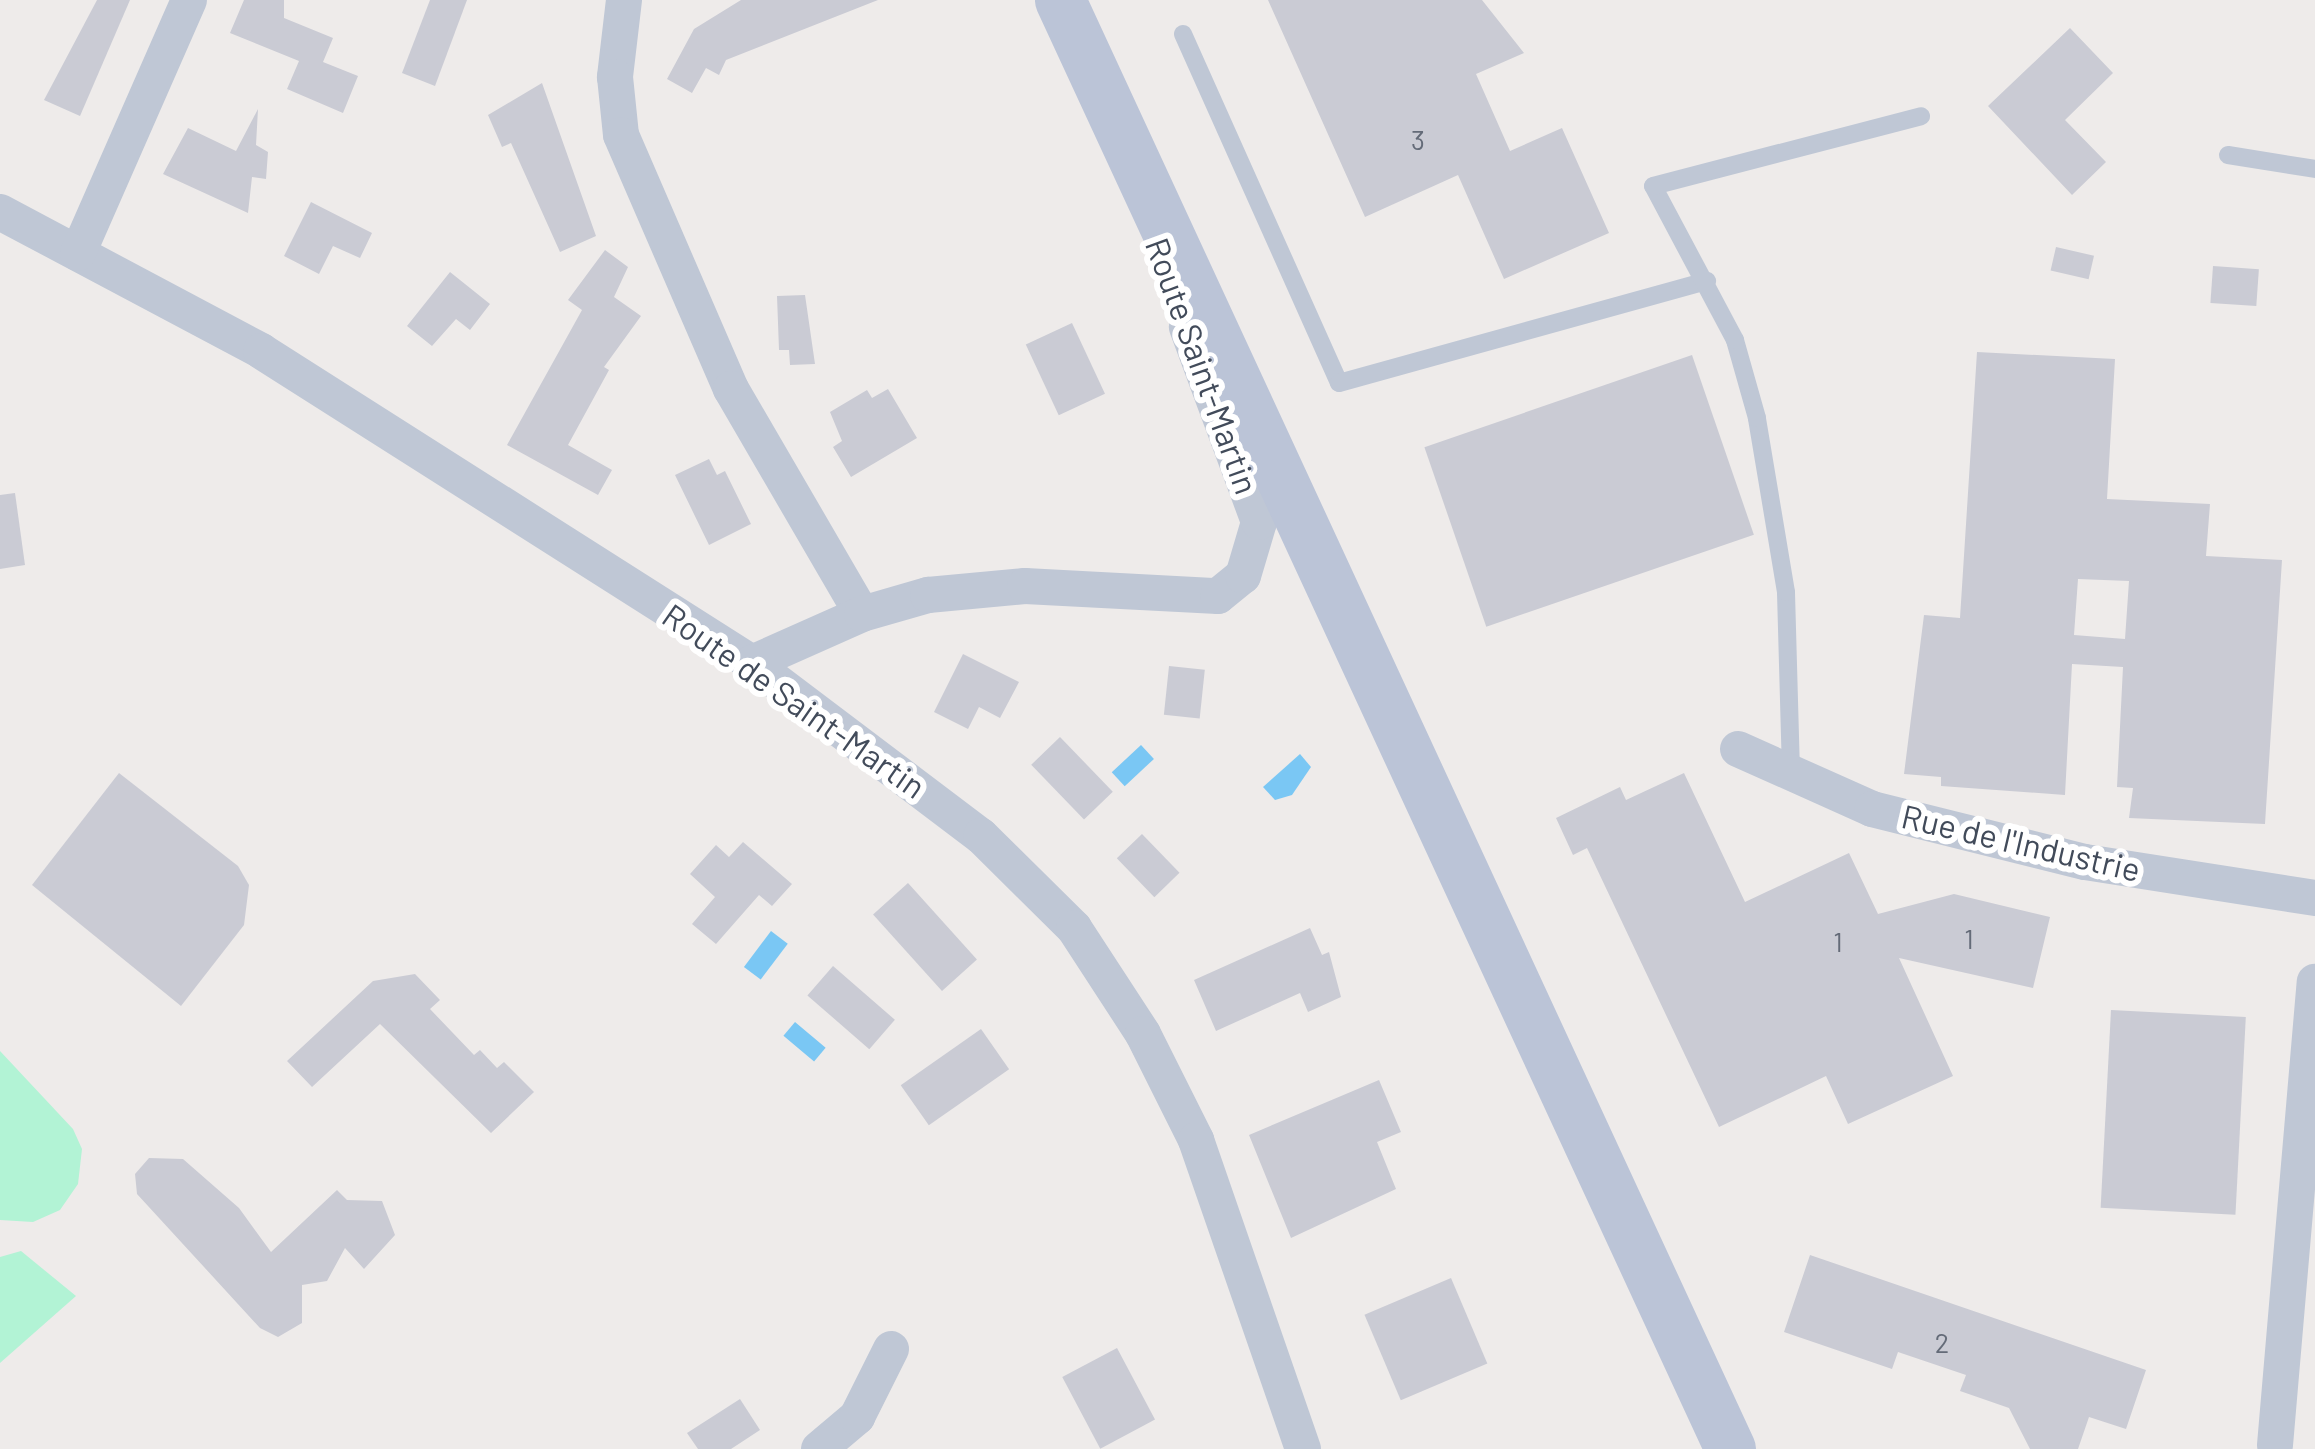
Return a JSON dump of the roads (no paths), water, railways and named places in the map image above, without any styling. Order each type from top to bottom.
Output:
[{"type":"main road","points":[[1060,0],[1730,1449]]},
{"type":"street","points":[[77,253],[189,0]]},
{"type":"street","points":[[624,0],[615,76],[621,135],[731,388],[862,614]]},
{"type":"street","name":"Route Saint-Martin","points":[[752,663],[862,614],[928,595],[1025,586],[1199,600],[1243,576],[1259,522],[1098,81]]},
{"type":"street","name":"Route de Saint-Martin","points":[[0,212],[261,351],[752,663],[981,836],[1074,928],[1143,1034],[1196,1140],[1303,1449]]},
{"type":"street","name":"Rue de l'Industrie","points":[[1738,749],[1872,809],[2085,862],[2315,898]]},
{"type":"street","points":[[2274,1447],[2315,982]]},
{"type":"street","points":[[819,1449],[857,1418],[890,1349]]},
{"type":"lane","points":[[1183,34],[1340,383],[1707,281]]},
{"type":"lane","points":[[1790,772],[1786,592],[1757,418],[1707,281],[1653,186],[1921,116]]},
{"type":"lane","points":[[2228,154],[2315,169]]},
{"type":"water","points":[[1141,745],[1154,759],[1125,786],[1112,772]]},
{"type":"water","points":[[1300,754],[1311,767],[1292,795],[1275,800],[1263,787]]},
{"type":"water","points":[[771,931],[788,944],[761,980],[744,967]]},
{"type":"water","points":[[795,1022],[826,1048],[814,1062],[783,1036]]}]
